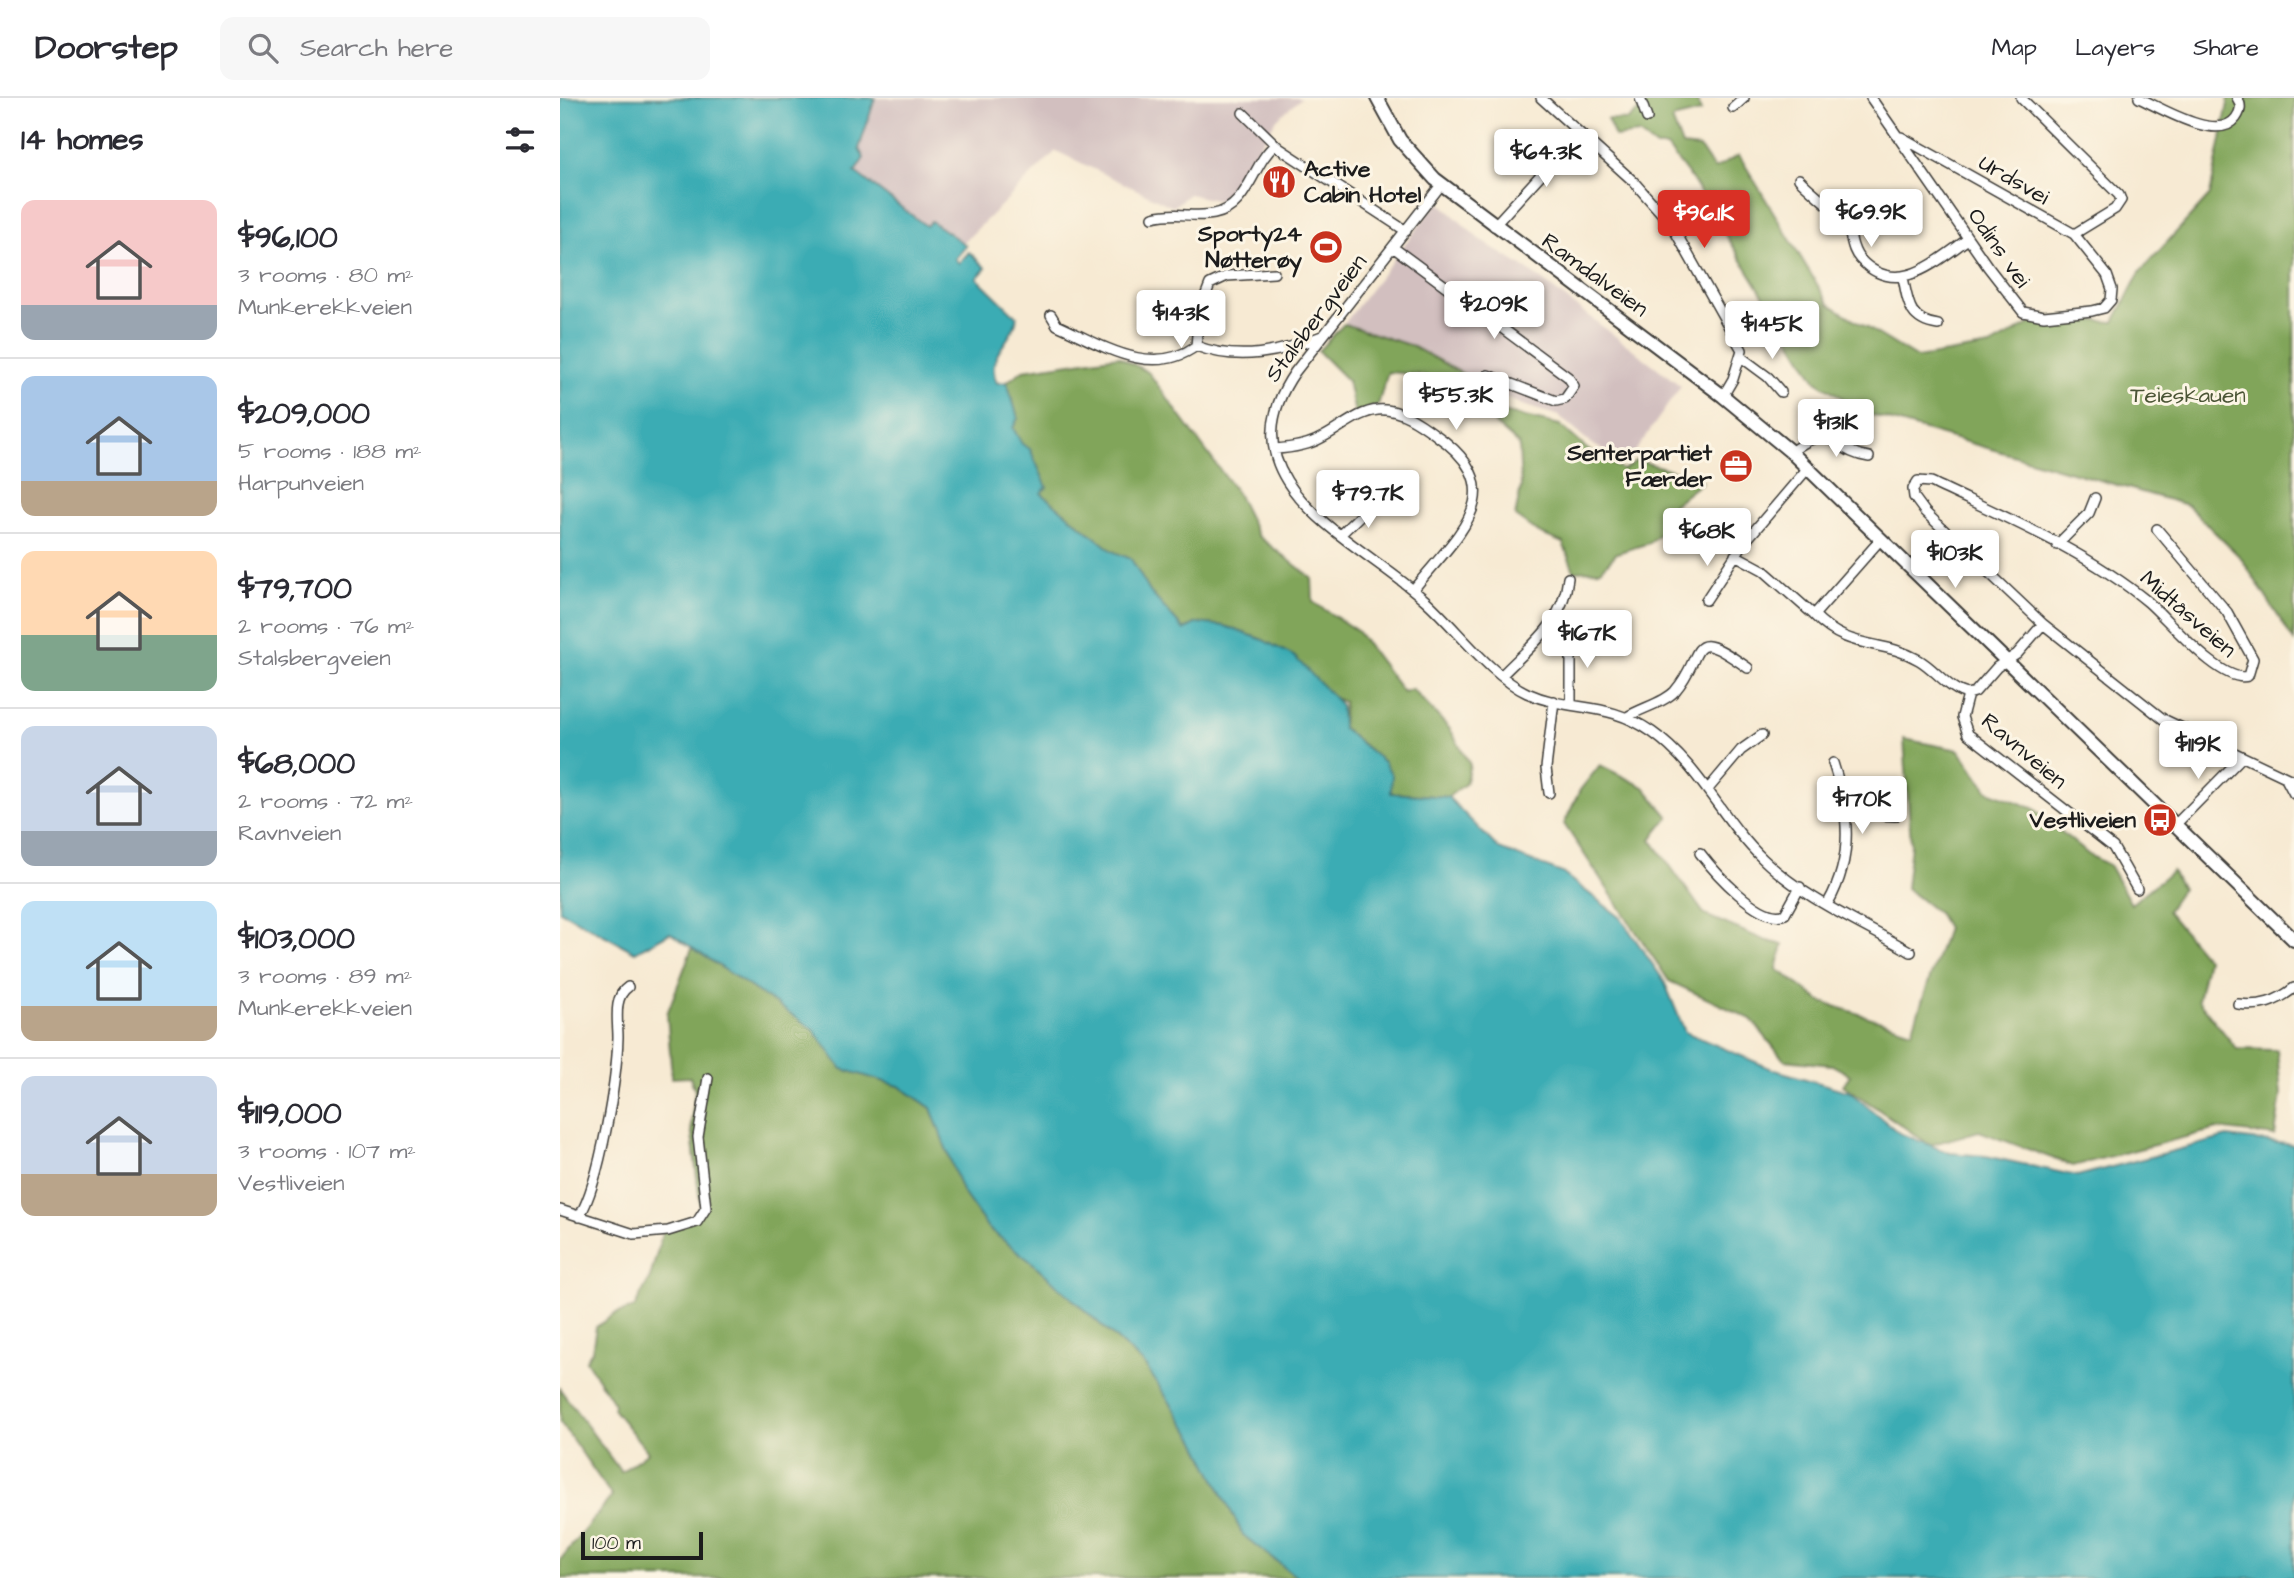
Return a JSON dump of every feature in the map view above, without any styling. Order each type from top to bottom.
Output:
[{"type":"main road","name":"Ramdalveien","points":[[1377,98],[1400,140],[1441,185],[1723,396],[1791,452],[2294,940]]},
{"type":"street","points":[[1541,98],[1633,181],[1671,224],[1741,346],[1741,357],[1723,396]]},
{"type":"street","points":[[1640,98],[1647,118]]},
{"type":"street","points":[[1733,108],[1744,98]]},
{"type":"street","name":"Odins vei","points":[[1871,98],[1901,137],[1968,239],[2015,304],[2034,316],[2104,308],[2111,300],[2112,289],[2101,265]]},
{"type":"street","points":[[2021,98],[2119,195],[2120,200],[2115,209],[2074,234]]},
{"type":"street","points":[[2139,98],[2205,127],[2221,129],[2230,126],[2238,116],[2241,108],[2237,98]]},
{"type":"street","points":[[1243,113],[1275,145],[1406,231]]},
{"type":"street","points":[[1494,226],[1578,134]]},
{"type":"street","name":"Urdsvei","points":[[1901,137],[2074,234],[2101,265]]},
{"type":"street","points":[[1153,217],[1172,213],[1213,214],[1223,210],[1242,196],[1275,145]]},
{"type":"street","points":[[1800,179],[1846,224],[1860,260],[1879,272],[1903,277],[1921,272],[1968,239]]},
{"type":"street","name":"Stalsbergveien","points":[[1441,185],[1323,336],[1281,396],[1273,424],[1275,449],[1281,472],[1291,491],[1305,507],[1413,590],[1502,675],[1528,693],[1626,717],[1667,744],[1693,768],[1763,859],[1800,887],[1911,952]]},
{"type":"street","points":[[1846,224],[1869,220],[1890,210]]},
{"type":"street","points":[[1394,248],[1568,377],[1574,386],[1565,399],[1556,401],[1488,375]]},
{"type":"street","points":[[1196,346],[1199,312],[1210,284],[1227,276],[1274,274]]},
{"type":"street","points":[[1903,277],[1910,310],[1920,321],[1938,325]]},
{"type":"street","points":[[1051,315],[1057,325],[1141,360],[1160,360],[1196,346],[1212,352],[1246,356],[1271,353],[1323,336]]},
{"type":"street","points":[[1741,357],[1750,361],[1781,392]]},
{"type":"street","points":[[1275,449],[1311,443],[1361,415],[1383,410],[1408,417],[1451,446],[1475,481],[1475,507],[1462,531],[1413,590]]},
{"type":"street","points":[[1791,452],[1811,438],[1821,436],[1869,457]]},
{"type":"street","points":[[1706,600],[1735,555],[1808,468]]},
{"type":"street","name":"Midtåsveien","points":[[2043,624],[1925,512],[1914,497],[1913,486],[1924,480],[1931,482],[2057,545],[2132,589],[2226,674],[2236,678],[2248,676],[2253,659],[2238,629],[2157,529]]},
{"type":"street","points":[[2057,545],[2089,513],[2095,498]]},
{"type":"street","points":[[1340,535],[1373,503]]},
{"type":"street","points":[[1814,615],[1881,539]]},
{"type":"street","name":"Ravnveien","points":[[1735,555],[1763,570],[1841,637],[1915,658],[1957,690],[1968,694],[1975,692],[2005,661]]},
{"type":"street","points":[[1502,675],[1554,623],[1564,603],[1568,578]]},
{"type":"street","points":[[1554,623],[1576,631],[1623,631]]},
{"type":"street","points":[[2005,661],[2017,654],[2043,624],[2155,714],[2290,780],[2294,794]]},
{"type":"street","points":[[1571,703],[1571,644],[1576,631]]},
{"type":"street","points":[[1626,717],[1670,695],[1682,680],[1695,652],[1702,647],[1717,647],[1748,668]]},
{"type":"street","name":"Ravnveien","points":[[1968,694],[1962,717],[1968,734],[2113,847],[2137,889]]},
{"type":"street","points":[[1549,793],[1546,768],[1554,701]]},
{"type":"street","points":[[1709,789],[1741,750],[1762,735]]},
{"type":"street","points":[[2175,825],[2241,758]]},
{"type":"street","points":[[1828,903],[1844,866],[1847,813],[1833,763]]},
{"type":"street","points":[[1847,813],[1895,816]]},
{"type":"street","points":[[1700,853],[1741,897],[1775,915],[1784,914],[1800,887]]},
{"type":"street","points":[[579,1217],[597,1164],[616,1073],[619,998],[628,987]]},
{"type":"street","points":[[2238,1004],[2260,1005],[2274,1002],[2294,988]]},
{"type":"street","points":[[560,1210],[634,1234],[668,1231],[697,1222],[703,1216],[706,1198],[698,1137],[708,1078]]},
{"type":"shaded area","points":[[875,98],[1301,98],[1276,120],[1224,202],[1189,194],[1173,207],[1056,151],[963,243],[932,221],[926,226],[855,172],[864,158],[859,149]]},
{"type":"shaded area","points":[[1438,201],[1479,239],[1528,270],[1681,386],[1627,463],[1590,443],[1559,416],[1519,404],[1412,346],[1344,324]]},
{"type":"green space","name":"Teieskauen","points":[[1643,98],[1696,98],[1701,112],[1672,119],[1682,146],[1700,148],[1714,169],[1739,155],[1829,304],[1917,358],[1990,346],[2042,317],[2114,322],[2140,272],[2210,195],[2229,98],[2294,98],[2294,641],[2241,558],[2187,505],[1868,414],[1816,381],[1693,181],[1667,147],[1656,147],[1639,134],[1615,137],[1607,119],[1628,120],[1645,105]]},
{"type":"green space","points":[[1344,324],[1412,346],[1465,375],[1459,381],[1460,390],[1422,375],[1388,372],[1378,405],[1355,414],[1348,381],[1318,351]]},
{"type":"green space","points":[[1118,356],[1148,372],[1237,493],[1258,536],[1312,578],[1313,602],[1357,631],[1403,692],[1412,689],[1450,729],[1470,765],[1465,784],[1448,797],[1391,793],[1384,762],[1342,727],[1344,702],[1331,697],[1311,675],[1263,640],[1225,626],[1197,623],[1184,630],[1150,592],[1131,559],[1112,551],[1041,493],[1013,428],[1018,418],[1007,382],[1023,370]]},
{"type":"green space","points":[[1494,410],[1560,425],[1587,449],[1623,470],[1637,460],[1695,477],[1702,482],[1673,505],[1661,532],[1649,543],[1617,553],[1601,570],[1574,571],[1563,543],[1539,533],[1515,516],[1521,487],[1519,445],[1495,424]]},
{"type":"green space","points":[[1904,739],[1959,750],[1988,791],[2033,808],[2089,855],[2109,865],[2131,904],[2172,871],[2182,889],[2167,911],[2207,959],[2198,1000],[2237,1049],[2277,1050],[2281,1095],[2275,1136],[2217,1129],[2073,1166],[1979,1131],[1930,1145],[1843,1085],[1850,1075],[1832,1065],[1784,1060],[1751,1019],[1669,981],[1564,824],[1580,790],[1600,765],[1644,787],[1669,817],[1651,839],[1705,915],[1764,940],[1783,945],[1777,969],[1822,1002],[1912,1031],[1947,928],[1939,914],[1906,888],[1911,844]]},
{"type":"green space","points":[[692,948],[813,1029],[842,1069],[899,1086],[931,1108],[962,1191],[988,1228],[1034,1264],[1144,1364],[1195,1439],[1243,1535],[1298,1578],[560,1578],[560,1560],[612,1496],[560,1422],[560,1389],[621,1472],[648,1452],[613,1409],[614,1404],[586,1360],[592,1351],[596,1327],[615,1314],[634,1308],[650,1278],[664,1227],[688,1222],[701,1212],[691,1125],[695,1091],[690,1077],[672,1078],[667,1014]]},
{"type":"water","points":[[560,98],[875,98],[859,149],[864,158],[855,172],[926,226],[931,221],[963,243],[966,246],[955,259],[959,263],[969,252],[986,268],[977,278],[1017,317],[997,356],[994,373],[997,383],[1007,382],[1018,418],[1013,428],[1022,444],[1030,449],[1047,487],[1041,493],[1112,551],[1131,559],[1150,592],[1184,630],[1197,623],[1225,626],[1263,640],[1294,656],[1341,705],[1342,728],[1384,762],[1392,775],[1391,793],[1448,797],[1499,849],[1562,873],[1620,917],[1664,981],[1685,1032],[1772,1069],[1850,1092],[1899,1133],[1950,1153],[1986,1156],[2077,1176],[2227,1137],[2294,1145],[2294,1578],[1298,1578],[1243,1535],[1195,1439],[1144,1364],[1034,1264],[988,1228],[962,1191],[931,1108],[899,1086],[842,1069],[813,1029],[670,933],[635,952],[560,911]]},
{"type":"place","name":"Active Cabin Hotel","points":[[1279,182]]},
{"type":"place","name":"Sporty24 Nøtterøy","points":[[1326,247]]},
{"type":"place","name":"Senterpartiet Færder","points":[[1736,466]]},
{"type":"place","name":"Vestliveien","points":[[2160,820]]}]
